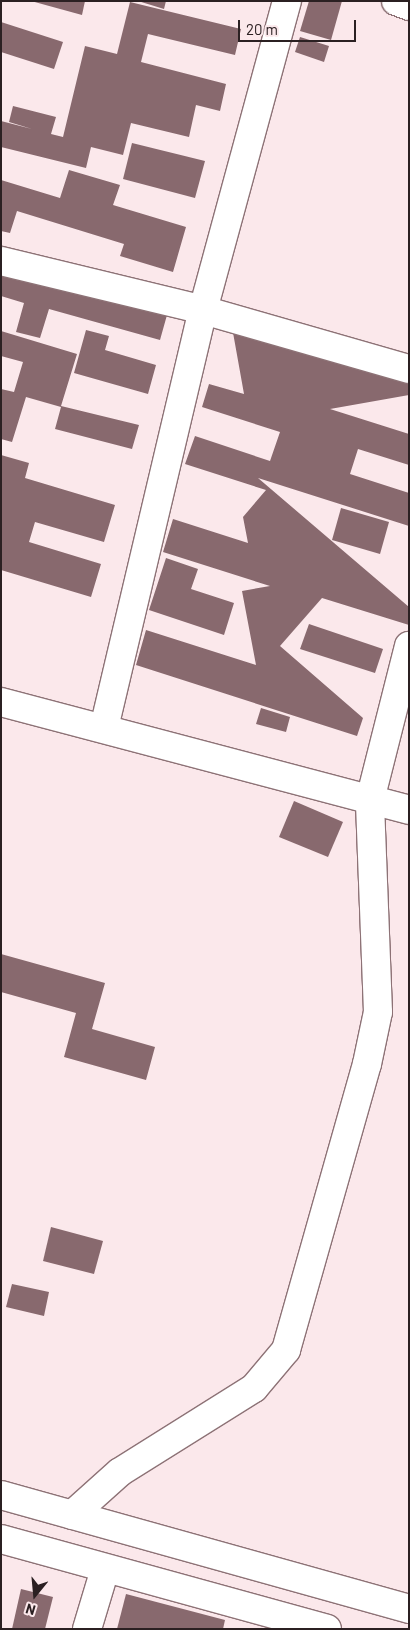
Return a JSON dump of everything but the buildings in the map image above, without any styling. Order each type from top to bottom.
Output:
[{"type":"street","points":[[104,728],[204,310],[287,1]]},
{"type":"street","points":[[396,1],[409,6]]},
{"type":"street","points":[[1,260],[204,310],[409,369]]},
{"type":"street","points":[[72,1515],[120,1472],[254,1388],[286,1350],[367,1064],[378,1012],[370,800],[409,646]]},
{"type":"street","points":[[1,702],[409,810]]},
{"type":"street","points":[[1,1495],[409,1608]]},
{"type":"street","points":[[1,1540],[327,1629]]},
{"type":"street","points":[[87,1629],[105,1569]]}]
